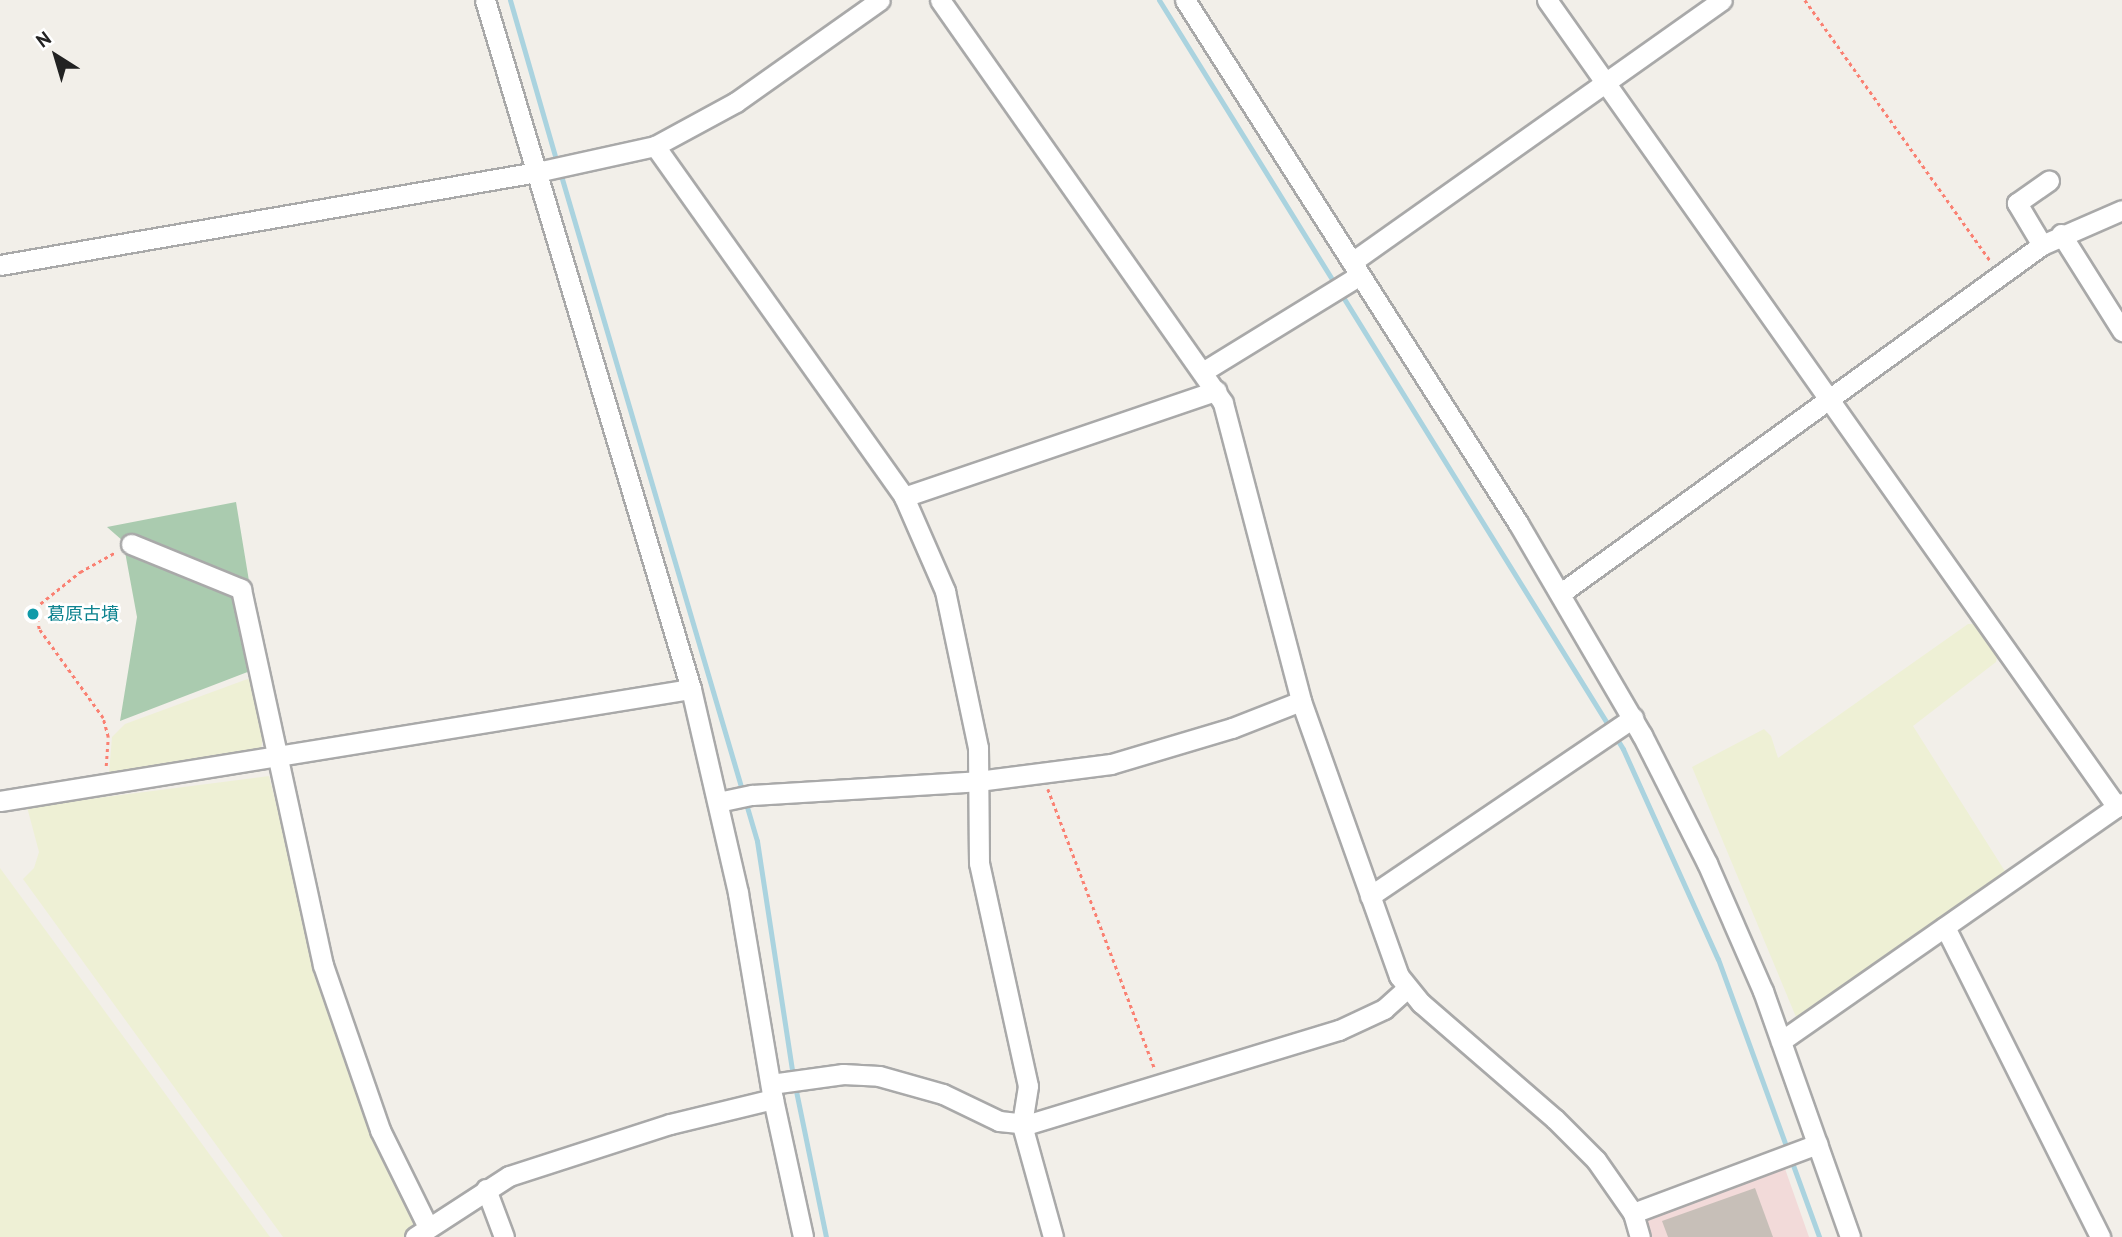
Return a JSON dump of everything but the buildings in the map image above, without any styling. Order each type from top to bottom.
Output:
[{"type":"street","points":[[485,0],[540,171],[723,801],[803,1237]]},
{"type":"street","points":[[0,265],[540,171],[655,146],[736,102],[880,0]]},
{"type":"street","points":[[940,0],[1204,371],[1230,420],[1301,701],[1390,957],[1407,988],[1581,1144],[1633,1213],[1640,1237]]},
{"type":"street","points":[[1185,0],[1561,593],[1617,728],[1730,912],[1781,1041],[1850,1237]]},
{"type":"street","points":[[1547,0],[2119,805],[1781,1041]]},
{"type":"street","points":[[1204,371],[1334,291],[1356,269],[1722,0]]},
{"type":"street","points":[[655,146],[904,497],[945,591],[978,748],[978,856],[1028,1086],[1022,1125],[1053,1237]]},
{"type":"street","points":[[2042,245],[2017,204],[2049,181]]},
{"type":"street","points":[[1561,593],[2042,245],[2061,234],[2122,210]]},
{"type":"street","points":[[2061,234],[2122,331]]},
{"type":"street","points":[[904,497],[1216,391]]},
{"type":"street","points":[[131,544],[241,589],[323,965],[380,1130],[422,1232],[509,1176],[806,1078],[843,1074],[895,1079],[950,1096],[999,1121],[1022,1125],[1161,1085],[1364,1021],[1407,988]]},
{"type":"street","points":[[0,801],[691,689]]},
{"type":"street","points":[[723,801],[752,795],[978,781],[1111,764],[1232,728],[1301,701]]},
{"type":"street","points":[[1370,896],[1617,728]]},
{"type":"street","points":[[1945,927],[2100,1237]]},
{"type":"street","points":[[1633,1213],[1818,1144]]},
{"type":"street","points":[[486,1189],[504,1237]]},
{"type":"path","points":[[1805,0],[2000,275]]},
{"type":"path","points":[[105,784],[108,737],[103,718],[39,629],[35,608],[80,572],[131,544]]},
{"type":"path","points":[[1041,773],[1161,1085]]},
{"type":"shaded area","points":[[1783,1163],[1809,1237],[1652,1237],[1646,1217]]},
{"type":"green space","points":[[236,502],[263,666],[120,721],[137,617],[123,541],[107,527]]},
{"type":"green space","points":[[1968,624],[1975,624],[1997,656],[1996,662],[1913,726],[2008,876],[1796,1017],[1692,767],[1764,729],[1771,736],[1778,758]]},
{"type":"green space","points":[[253,677],[264,732],[260,754],[109,774],[112,737],[125,724]]},
{"type":"green space","points":[[269,776],[315,956],[421,1222],[408,1237],[283,1237],[23,879],[34,868],[39,852],[27,807]]},
{"type":"green space","points":[[0,868],[270,1237],[0,1237]]},
{"type":"waterway","points":[[510,0],[557,163]]},
{"type":"waterway","points":[[1159,0],[1623,749],[1718,959],[1819,1237]]},
{"type":"waterway","points":[[560,172],[757,841],[793,1076]]},
{"type":"waterway","points":[[795,1086],[826,1237]]},
{"type":"place","name":"葛原古墳","points":[[33,614]]}]
